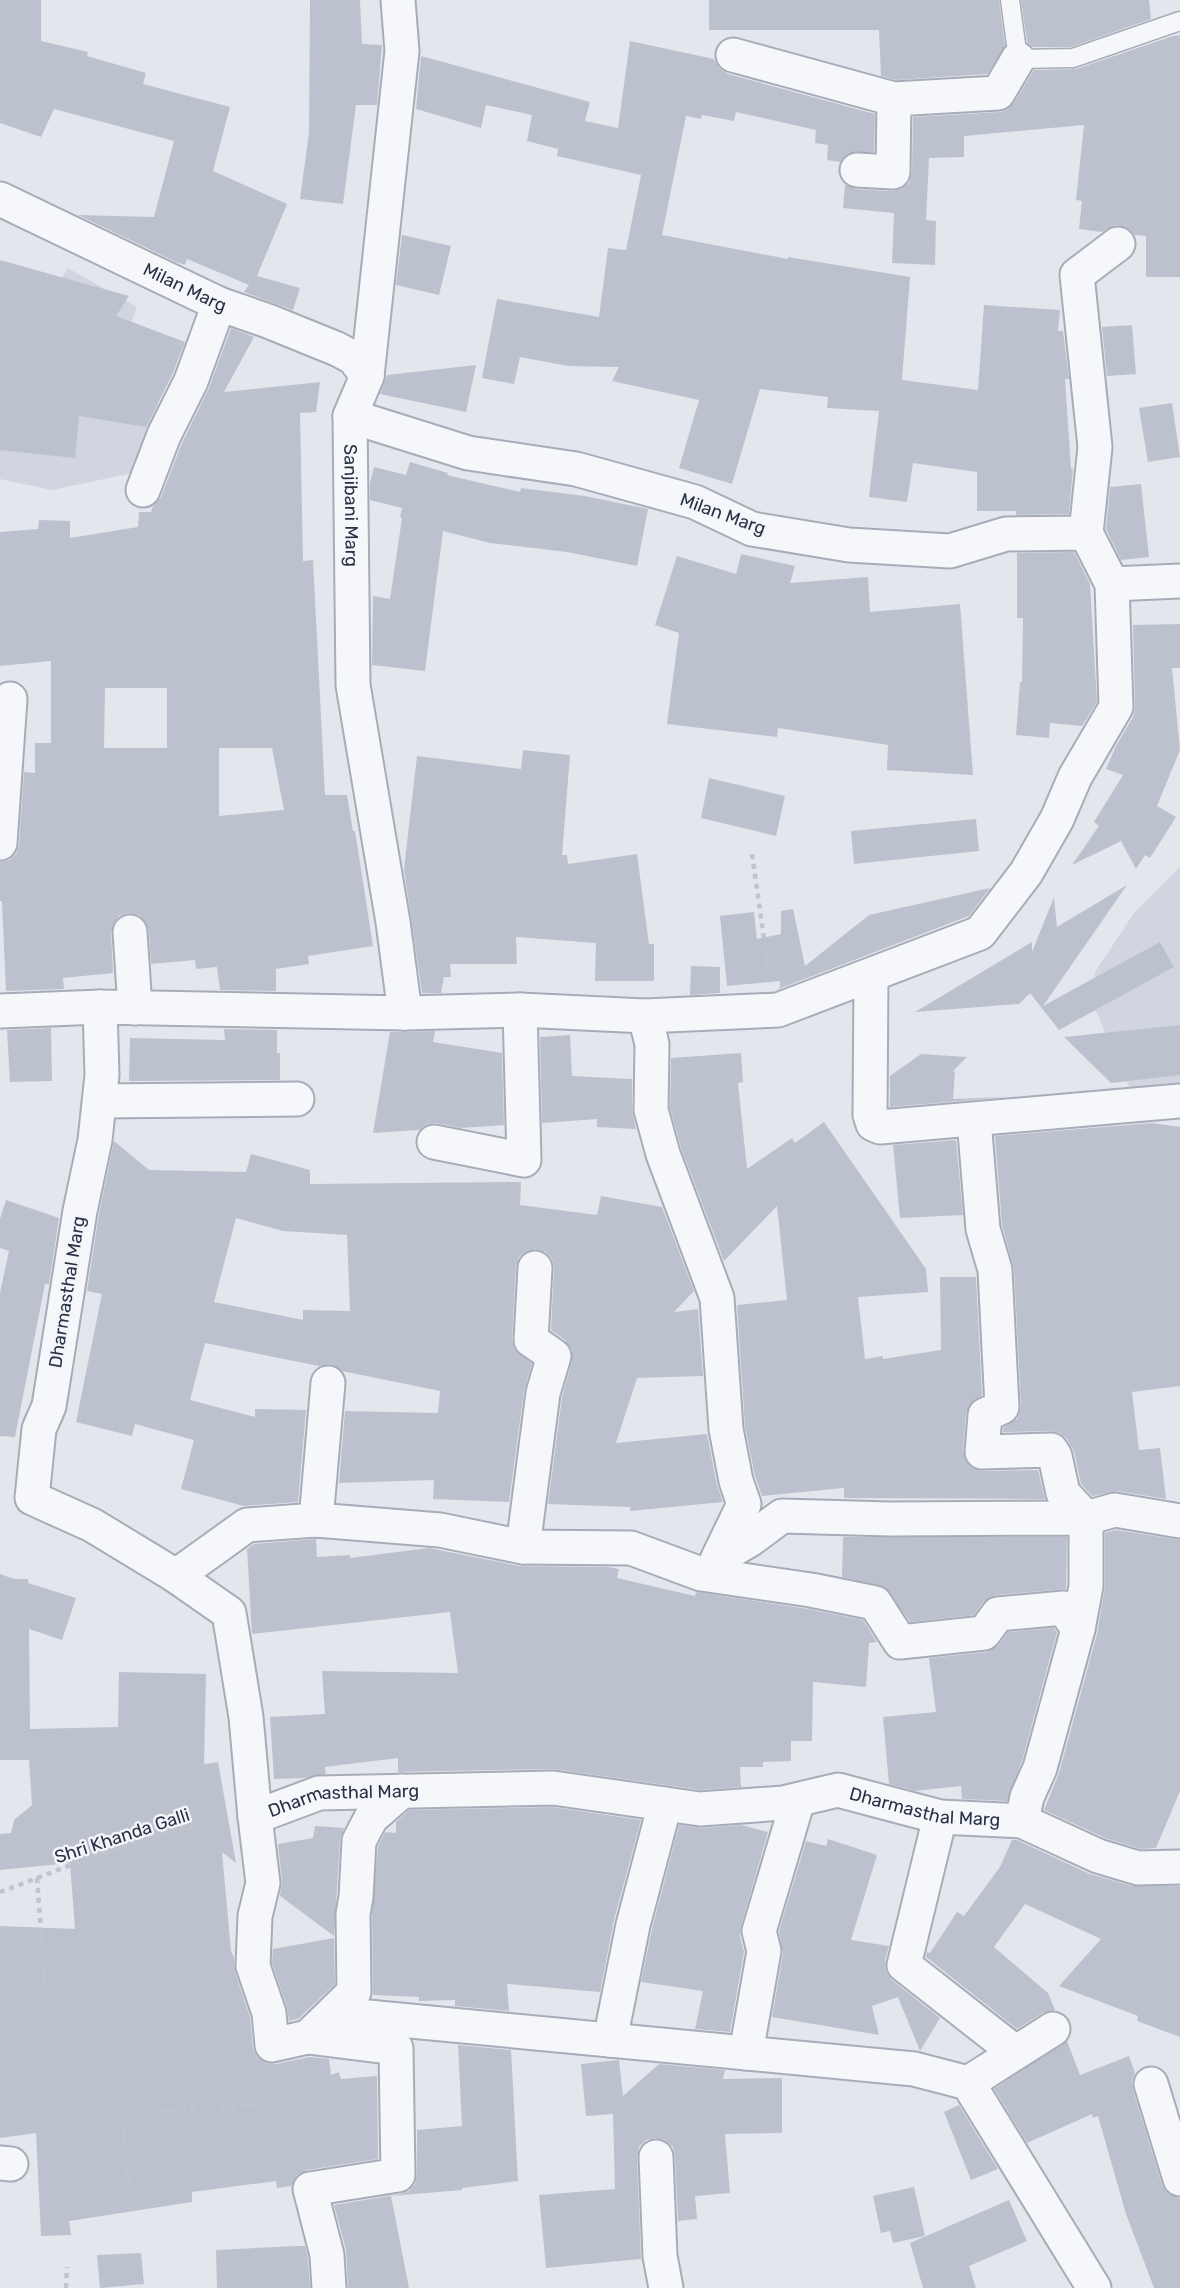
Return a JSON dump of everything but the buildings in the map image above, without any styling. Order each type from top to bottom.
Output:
[{"type":"street","name":"Sanjibani Marg","points":[[398,0],[402,51],[367,376],[350,416],[353,685],[393,922],[405,1013]]},
{"type":"street","points":[[733,55],[894,99],[998,93],[1018,59]]},
{"type":"street","points":[[857,170],[893,172],[894,99]]},
{"type":"street","name":"Milan Marg","points":[[0,199],[219,304],[338,349],[354,358],[367,376]]},
{"type":"street","points":[[0,1011],[100,1007],[405,1013],[520,1010],[645,1016],[778,1010],[981,933],[1026,873],[1057,819],[1075,777],[1116,707],[1112,584],[1086,533],[1095,447],[1077,275],[1118,244]]},
{"type":"street","points":[[143,490],[164,435],[191,381],[219,304]]},
{"type":"street","name":"Milan Marg","points":[[350,416],[468,453],[576,469],[695,502],[752,529],[849,545],[950,551],[1006,534],[1086,533]]},
{"type":"street","points":[[1112,584],[1180,581]]},
{"type":"street","points":[[0,843],[10,699]]},
{"type":"street","points":[[131,932],[135,1008]]},
{"type":"street","points":[[871,976],[870,1115],[873,1124],[880,1127],[1180,1101]]},
{"type":"street","name":"Dharmasthal Marg","points":[[100,1007],[102,1075],[95,1140],[80,1211],[49,1406],[39,1429],[32,1498],[92,1525],[176,1576],[229,1613],[246,1717],[255,1817],[319,1793],[553,1788],[700,1809],[783,1803],[838,1790],[940,1817],[1022,1821],[1098,1856],[1138,1868],[1180,1867]]},
{"type":"street","points":[[434,1142],[524,1160],[520,1010]]},
{"type":"street","points":[[645,1016],[652,1044],[651,1110],[663,1154],[717,1298],[726,1429],[736,1481],[744,1504],[710,1566]]},
{"type":"street","points":[[100,1101],[297,1099]]},
{"type":"street","points":[[974,1120],[983,1229],[995,1270],[1002,1406],[985,1415],[982,1452],[1051,1450],[1055,1456],[1063,1493],[1086,1518],[1086,1586],[1079,1629],[1040,1768],[1027,1797],[1022,1821]]},
{"type":"street","points":[[523,1547],[543,1393],[554,1356],[531,1340],[535,1268]]},
{"type":"street","points":[[316,1520],[328,1383]]},
{"type":"street","points":[[710,1566],[782,1517],[1086,1518],[1115,1510],[1180,1521]]},
{"type":"street","points":[[176,1576],[247,1525],[316,1520],[440,1530],[523,1547],[631,1548],[875,1603],[900,1642],[984,1633],[998,1614],[1064,1608],[1079,1629]]},
{"type":"street","points":[[308,2037],[354,1992],[353,1914],[359,1842],[371,1818],[402,1791]]},
{"type":"street","points":[[746,2053],[764,1951],[759,1931],[798,1800]]},
{"type":"street","points":[[610,2040],[633,1926],[665,1804]]},
{"type":"street","points":[[255,1817],[263,1883],[255,1916],[253,1966],[269,2013],[272,2045],[308,2037],[368,2017],[914,2068],[968,2083],[1094,2288]]},
{"type":"street","points":[[940,1817],[904,1965],[1016,2052]]},
{"type":"street","points":[[968,2083],[1053,2029]]},
{"type":"street","points":[[308,2037],[396,2048],[398,2175],[310,2189],[327,2255],[329,2288]]},
{"type":"street","points":[[1151,2084],[1180,2179]]},
{"type":"street","points":[[656,2157],[660,2256],[666,2288]]},
{"type":"lane","points":[[1010,0],[1018,59],[1073,58],[1180,21]]},
{"type":"path","points":[[752,855],[769,975],[778,1010]]},
{"type":"path","name":"Shri Khanda Galli","points":[[0,1892],[188,1826],[255,1817]]},
{"type":"path","points":[[37,1878],[47,2012]]},
{"type":"path","points":[[130,2193],[121,2113],[279,2104],[272,2045]]},
{"type":"path","points":[[66,2288],[67,2267]]},
{"type":"shaded area","points":[[68,268],[137,307],[111,374],[167,409],[142,471],[52,490],[0,479],[0,353],[15,353]]},
{"type":"shaded area","points":[[1180,867],[1180,1110],[1157,1121],[1126,1081],[1096,1011],[1095,972],[1134,913]]}]
